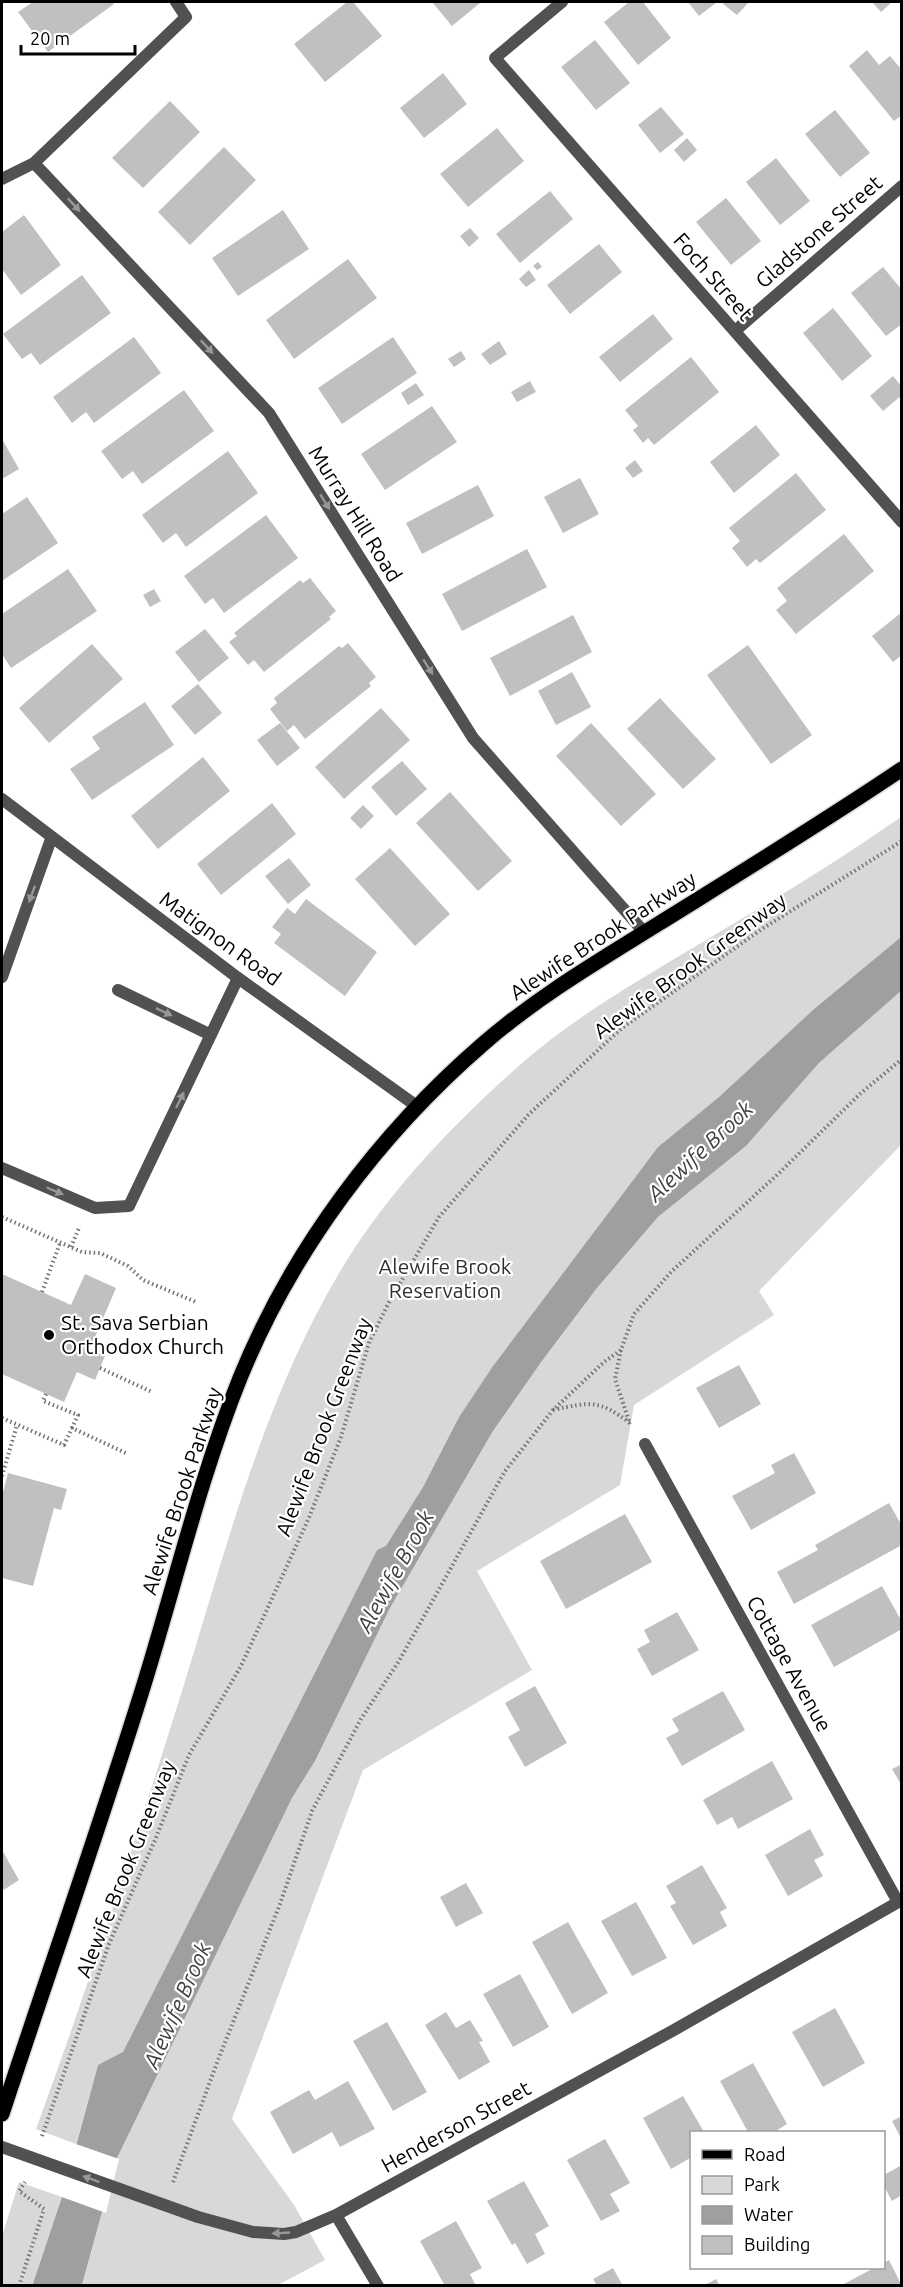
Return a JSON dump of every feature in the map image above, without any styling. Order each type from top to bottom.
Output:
[{"type":"main road","name":"Alewife Brook Parkway","points":[[2,2114],[115,1777],[208,1468],[240,1379],[279,1297],[316,1235],[362,1171],[418,1107],[480,1046],[524,1011],[578,972],[803,834],[902,769]]},
{"type":"street","points":[[2,179],[34,163],[186,17],[176,2]]},
{"type":"street","name":"Foch Street","points":[[562,2],[495,58],[902,522]]},
{"type":"street","name":"Murray Hill Road","points":[[34,163],[269,414],[473,738],[644,932]]},
{"type":"street","name":"Gladstone Street","points":[[735,331],[902,186]]},
{"type":"street","name":"Matignon Road","points":[[2,799],[238,978],[418,1107]]},
{"type":"street","points":[[2,977],[51,838]]},
{"type":"street","points":[[2,1168],[95,1209],[129,1206],[238,978]]},
{"type":"street","points":[[118,990],[211,1035]]},
{"type":"street","name":"Cottage Avenue","points":[[645,1444],[900,1901]]},
{"type":"street","name":"Henderson Street","points":[[2,2147],[207,2220],[261,2233],[296,2232],[336,2216],[674,2030],[900,1901]]},
{"type":"street","points":[[336,2216],[378,2286]]},
{"type":"path","name":"Alewife Brook Greenway","points":[[42,2138],[109,1944],[189,1755],[241,1666],[308,1520],[341,1437],[369,1343],[388,1304],[439,1217],[529,1114],[622,1028],[762,929],[902,841]]},
{"type":"path","points":[[630,1424],[615,1379],[621,1350],[634,1314],[671,1272],[777,1175],[861,1093],[902,1059]]},
{"type":"path","points":[[2,1217],[82,1252],[100,1253],[128,1266],[143,1280],[196,1302]]},
{"type":"path","points":[[42,1292],[60,1243]]},
{"type":"path","points":[[172,2184],[280,1904],[312,1811],[361,1719],[399,1661],[505,1471],[553,1410],[604,1362],[621,1350]]},
{"type":"path","points":[[100,1368],[152,1392]]},
{"type":"path","points":[[2,1418],[64,1445],[78,1415],[43,1401],[46,1394]]},
{"type":"path","points":[[553,1410],[587,1403],[610,1408],[630,1424],[645,1444]]},
{"type":"path","points":[[2,1476],[16,1425]]},
{"type":"path","points":[[72,1428],[128,1454]]},
{"type":"path","points":[[19,2286],[44,2208],[19,2191],[21,2185],[28,2180]]},
{"type":"green space","name":"Alewife Brook Reservation","points":[[901,817],[901,937],[814,1009],[719,1097],[658,1147],[493,1366],[459,1417],[423,1487],[386,1547],[377,1550],[123,2053],[98,2065],[76,2144],[36,2129],[112,1911],[248,1478],[267,1426],[311,1324],[357,1245],[398,1189],[445,1136],[495,1087],[542,1046],[611,998],[805,880]]},
{"type":"green space","name":"Alewife Brook Reservation","points":[[901,991],[901,1145],[759,1291],[774,1315],[634,1405],[620,1485],[477,1571],[532,1670],[363,1770],[232,2119],[294,2205],[325,2260],[278,2285],[82,2286],[117,2158],[292,1798],[315,1761],[390,1608],[493,1431],[597,1288],[658,1217],[746,1146],[819,1063]]},
{"type":"green space","points":[[19,2182],[62,2197],[32,2285],[2,2286],[2,2236]]},
{"type":"water","name":"Alewife Brook","points":[[901,937],[901,991],[819,1063],[746,1146],[658,1217],[597,1288],[493,1431],[390,1608],[315,1761],[292,1798],[117,2158],[82,2285],[32,2286],[62,2197],[98,2065],[123,2052],[377,1550],[386,1546],[423,1487],[459,1417],[493,1366],[658,1147],[719,1097],[814,1009]]},
{"type":"pier","points":[[73,2143],[119,2159],[106,2213],[59,2196]]},
{"type":"building","points":[[33,2],[113,2],[114,4],[48,52],[18,12]]},
{"type":"building","points":[[347,2],[353,2],[382,36],[325,82],[294,44]]},
{"type":"building","points":[[432,2],[478,2],[480,3],[452,26]]},
{"type":"building","points":[[629,2],[643,2],[671,38],[638,65],[604,22]]},
{"type":"building","points":[[688,2],[717,2],[699,16]]},
{"type":"building","points":[[725,2],[748,3],[737,15],[723,4]]},
{"type":"building","points":[[872,2],[892,2],[881,12]]},
{"type":"building","points":[[595,40],[630,83],[596,110],[561,67]]},
{"type":"building","points":[[867,50],[879,65],[890,56],[902,70],[902,115],[894,121],[849,66]]},
{"type":"building","points":[[443,73],[467,104],[424,138],[400,108]]},
{"type":"building","points":[[170,101],[200,132],[143,188],[112,158]]},
{"type":"building","points":[[661,107],[684,134],[660,153],[638,125]]},
{"type":"building","points":[[835,110],[870,153],[840,177],[805,134]]},
{"type":"building","points":[[497,128],[524,161],[468,207],[440,174]]},
{"type":"building","points":[[687,138],[697,150],[684,162],[674,150]]},
{"type":"building","points":[[224,147],[256,180],[190,245],[158,212]]},
{"type":"building","points":[[776,158],[810,201],[780,225],[746,182]]},
{"type":"building","points":[[550,191],[573,219],[520,263],[496,234]]},
{"type":"building","points":[[726,198],[761,241],[731,265],[696,222]]},
{"type":"building","points":[[283,210],[309,249],[238,296],[212,258]]},
{"type":"building","points":[[24,215],[61,265],[21,295],[2,269],[2,232]]},
{"type":"building","points":[[470,228],[479,238],[469,247],[460,236]]},
{"type":"building","points":[[599,244],[622,272],[570,314],[547,285]]},
{"type":"building","points":[[348,259],[377,298],[294,359],[266,320]]},
{"type":"building","points":[[538,262],[542,267],[537,270],[533,266]]},
{"type":"building","points":[[883,267],[902,290],[902,324],[886,336],[851,293]]},
{"type":"building","points":[[529,270],[536,280],[526,287],[519,279]]},
{"type":"building","points":[[82,275],[111,313],[40,365],[31,353],[22,359],[3,334]]},
{"type":"building","points":[[833,308],[872,356],[842,381],[803,333]]},
{"type":"building","points":[[653,314],[673,339],[620,382],[599,357]]},
{"type":"building","points":[[134,337],[161,373],[94,423],[86,412],[72,423],[53,397]]},
{"type":"building","points":[[393,337],[417,373],[342,424],[318,388]]},
{"type":"building","points":[[499,341],[507,354],[490,365],[481,354]]},
{"type":"building","points":[[461,351],[466,359],[454,367],[448,359]]},
{"type":"building","points":[[691,357],[719,392],[654,445],[648,438],[643,443],[633,430],[638,426],[625,410]]},
{"type":"building","points":[[893,376],[902,387],[902,395],[883,411],[870,396]]},
{"type":"building","points":[[530,381],[536,392],[517,402],[511,392]]},
{"type":"building","points":[[416,383],[424,395],[408,405],[401,393]]},
{"type":"building","points":[[184,390],[214,431],[142,484],[133,471],[122,479],[101,451]]},
{"type":"building","points":[[432,406],[457,442],[385,490],[361,454]]},
{"type":"building","points":[[756,425],[780,455],[734,493],[710,462]]},
{"type":"building","points":[[2,439],[19,469],[2,479]]},
{"type":"building","points":[[228,451],[258,493],[186,547],[176,533],[163,543],[142,515]]},
{"type":"building","points":[[635,460],[643,471],[633,478],[625,468]]},
{"type":"building","points":[[796,473],[826,510],[760,563],[756,559],[747,567],[732,548],[740,541],[729,528]]},
{"type":"building","points":[[580,478],[599,514],[563,533],[544,497]]},
{"type":"building","points":[[478,485],[494,516],[422,554],[406,523]]},
{"type":"building","points":[[27,497],[58,543],[2,581],[2,514]]},
{"type":"building","points":[[266,515],[298,558],[224,613],[213,598],[205,604],[184,576]]},
{"type":"building","points":[[844,534],[874,571],[796,634],[776,610],[787,601],[777,588]]},
{"type":"building","points":[[527,549],[547,587],[462,631],[442,594]]},
{"type":"building","points":[[68,569],[97,611],[11,668],[2,654],[2,614]]},
{"type":"building","points":[[310,578],[336,611],[329,617],[331,619],[264,672],[254,660],[248,665],[229,642],[237,636],[234,633],[300,580],[303,583]]},
{"type":"building","points":[[154,589],[161,601],[150,607],[143,595]]},
{"type":"building","points":[[902,612],[902,655],[893,662],[872,636]]},
{"type":"building","points":[[573,615],[592,652],[510,696],[490,658]]},
{"type":"building","points":[[205,629],[229,658],[199,682],[175,652]]},
{"type":"building","points":[[348,643],[376,677],[369,683],[371,686],[305,739],[294,725],[287,731],[270,709],[277,703],[274,698],[339,646],[342,648]]},
{"type":"building","points":[[92,644],[123,679],[49,743],[19,708]]},
{"type":"building","points":[[748,645],[812,735],[771,764],[707,675]]},
{"type":"building","points":[[572,672],[591,707],[556,725],[538,691]]},
{"type":"building","points":[[198,684],[222,713],[195,735],[171,706]]},
{"type":"building","points":[[660,698],[716,759],[683,789],[627,729]]},
{"type":"building","points":[[145,702],[174,745],[92,800],[70,769],[100,749],[92,737]]},
{"type":"building","points":[[381,708],[410,740],[344,799],[315,767]]},
{"type":"building","points":[[280,723],[300,748],[277,766],[257,740]]},
{"type":"building","points":[[591,723],[656,794],[621,826],[556,756]]},
{"type":"building","points":[[203,757],[230,791],[158,849],[131,816]]},
{"type":"building","points":[[402,761],[427,789],[396,816],[371,787]]},
{"type":"building","points":[[450,792],[512,861],[478,891],[416,823]]},
{"type":"building","points":[[272,803],[296,834],[221,895],[197,864]]},
{"type":"building","points":[[363,805],[374,816],[361,829],[350,818]]},
{"type":"building","points":[[390,848],[450,914],[415,946],[355,879]]},
{"type":"building","points":[[289,858],[311,885],[288,904],[265,876]]},
{"type":"building","points":[[306,899],[377,952],[345,996],[274,943],[281,934],[272,927],[287,908],[295,914]]},
{"type":"building","name":"St. Sava Serbian Orthodox Church","points":[[2,1274],[71,1305],[85,1274],[116,1288],[90,1349],[105,1356],[95,1380],[77,1372],[64,1402],[2,1374]]},
{"type":"building","points":[[739,1365],[761,1404],[719,1428],[696,1388]]},
{"type":"building","points":[[794,1453],[816,1493],[751,1530],[732,1496],[775,1473],[771,1465]]},
{"type":"building","points":[[8,1473],[67,1489],[61,1510],[54,1508],[33,1586],[2,1578],[2,1496]]},
{"type":"building","points":[[889,1503],[902,1526],[902,1545],[794,1604],[777,1572],[818,1550],[815,1545]]},
{"type":"building","points":[[625,1514],[652,1562],[566,1609],[540,1561]]},
{"type":"building","points":[[882,1586],[902,1622],[902,1629],[834,1667],[811,1625]]},
{"type":"building","points":[[677,1612],[699,1650],[652,1676],[637,1649],[650,1642],[644,1630]]},
{"type":"building","points":[[535,1686],[567,1743],[525,1767],[508,1737],[520,1730],[505,1703]]},
{"type":"building","points":[[723,1691],[745,1730],[682,1766],[666,1738],[679,1731],[672,1719]]},
{"type":"building","points":[[772,1761],[793,1799],[738,1829],[732,1817],[717,1825],[703,1800]]},
{"type":"building","points":[[902,1764],[902,1786],[892,1769]]},
{"type":"building","points":[[810,1829],[824,1855],[814,1860],[823,1876],[788,1896],[765,1855]]},
{"type":"building","points":[[2,1850],[19,1880],[2,1891]]},
{"type":"building","points":[[702,1865],[727,1908],[720,1912],[727,1926],[693,1945],[670,1906],[676,1903],[666,1886]]},
{"type":"building","points":[[466,1883],[483,1913],[456,1927],[440,1897]]},
{"type":"building","points":[[636,1902],[667,1958],[632,1976],[601,1921]]},
{"type":"building","points":[[568,1922],[608,1993],[572,2014],[532,1942]]},
{"type":"building","points":[[520,1974],[549,2027],[513,2047],[483,1994]]},
{"type":"building","points":[[835,2008],[865,2063],[823,2087],[792,2032]]},
{"type":"building","points":[[446,2012],[456,2028],[470,2020],[483,2041],[479,2042],[490,2062],[459,2080],[425,2025]]},
{"type":"building","points":[[387,2022],[427,2092],[393,2111],[353,2041]]},
{"type":"building","points":[[753,2063],[787,2124],[776,2131],[747,2131],[720,2081]]},
{"type":"building","points":[[348,2081],[375,2129],[340,2147],[332,2132],[293,2154],[270,2112],[309,2090],[315,2100]]},
{"type":"building","points":[[683,2096],[703,2131],[690,2131],[690,2158],[671,2169],[643,2118]]},
{"type":"building","points":[[902,2116],[902,2140],[892,2121]]},
{"type":"building","points":[[605,2139],[630,2183],[610,2194],[620,2211],[601,2221],[567,2160]]},
{"type":"building","points":[[900,2166],[902,2195],[892,2201],[885,2188],[885,2174]]},
{"type":"building","points":[[524,2181],[549,2226],[535,2234],[545,2254],[527,2264],[515,2243],[512,2245],[487,2201]]},
{"type":"building","points":[[456,2221],[482,2268],[470,2274],[476,2286],[445,2286],[420,2241]]},
{"type":"building","points":[[889,2260],[902,2286],[840,2286],[872,2269],[885,2269],[885,2262]]},
{"type":"building","points":[[613,2268],[623,2286],[597,2286],[593,2279]]},
{"type":"building","points":[[716,2279],[720,2286],[703,2286]]},
{"type":"place","name":"St. Sava Serbian Orthodox Church","points":[[49,1335]]}]
